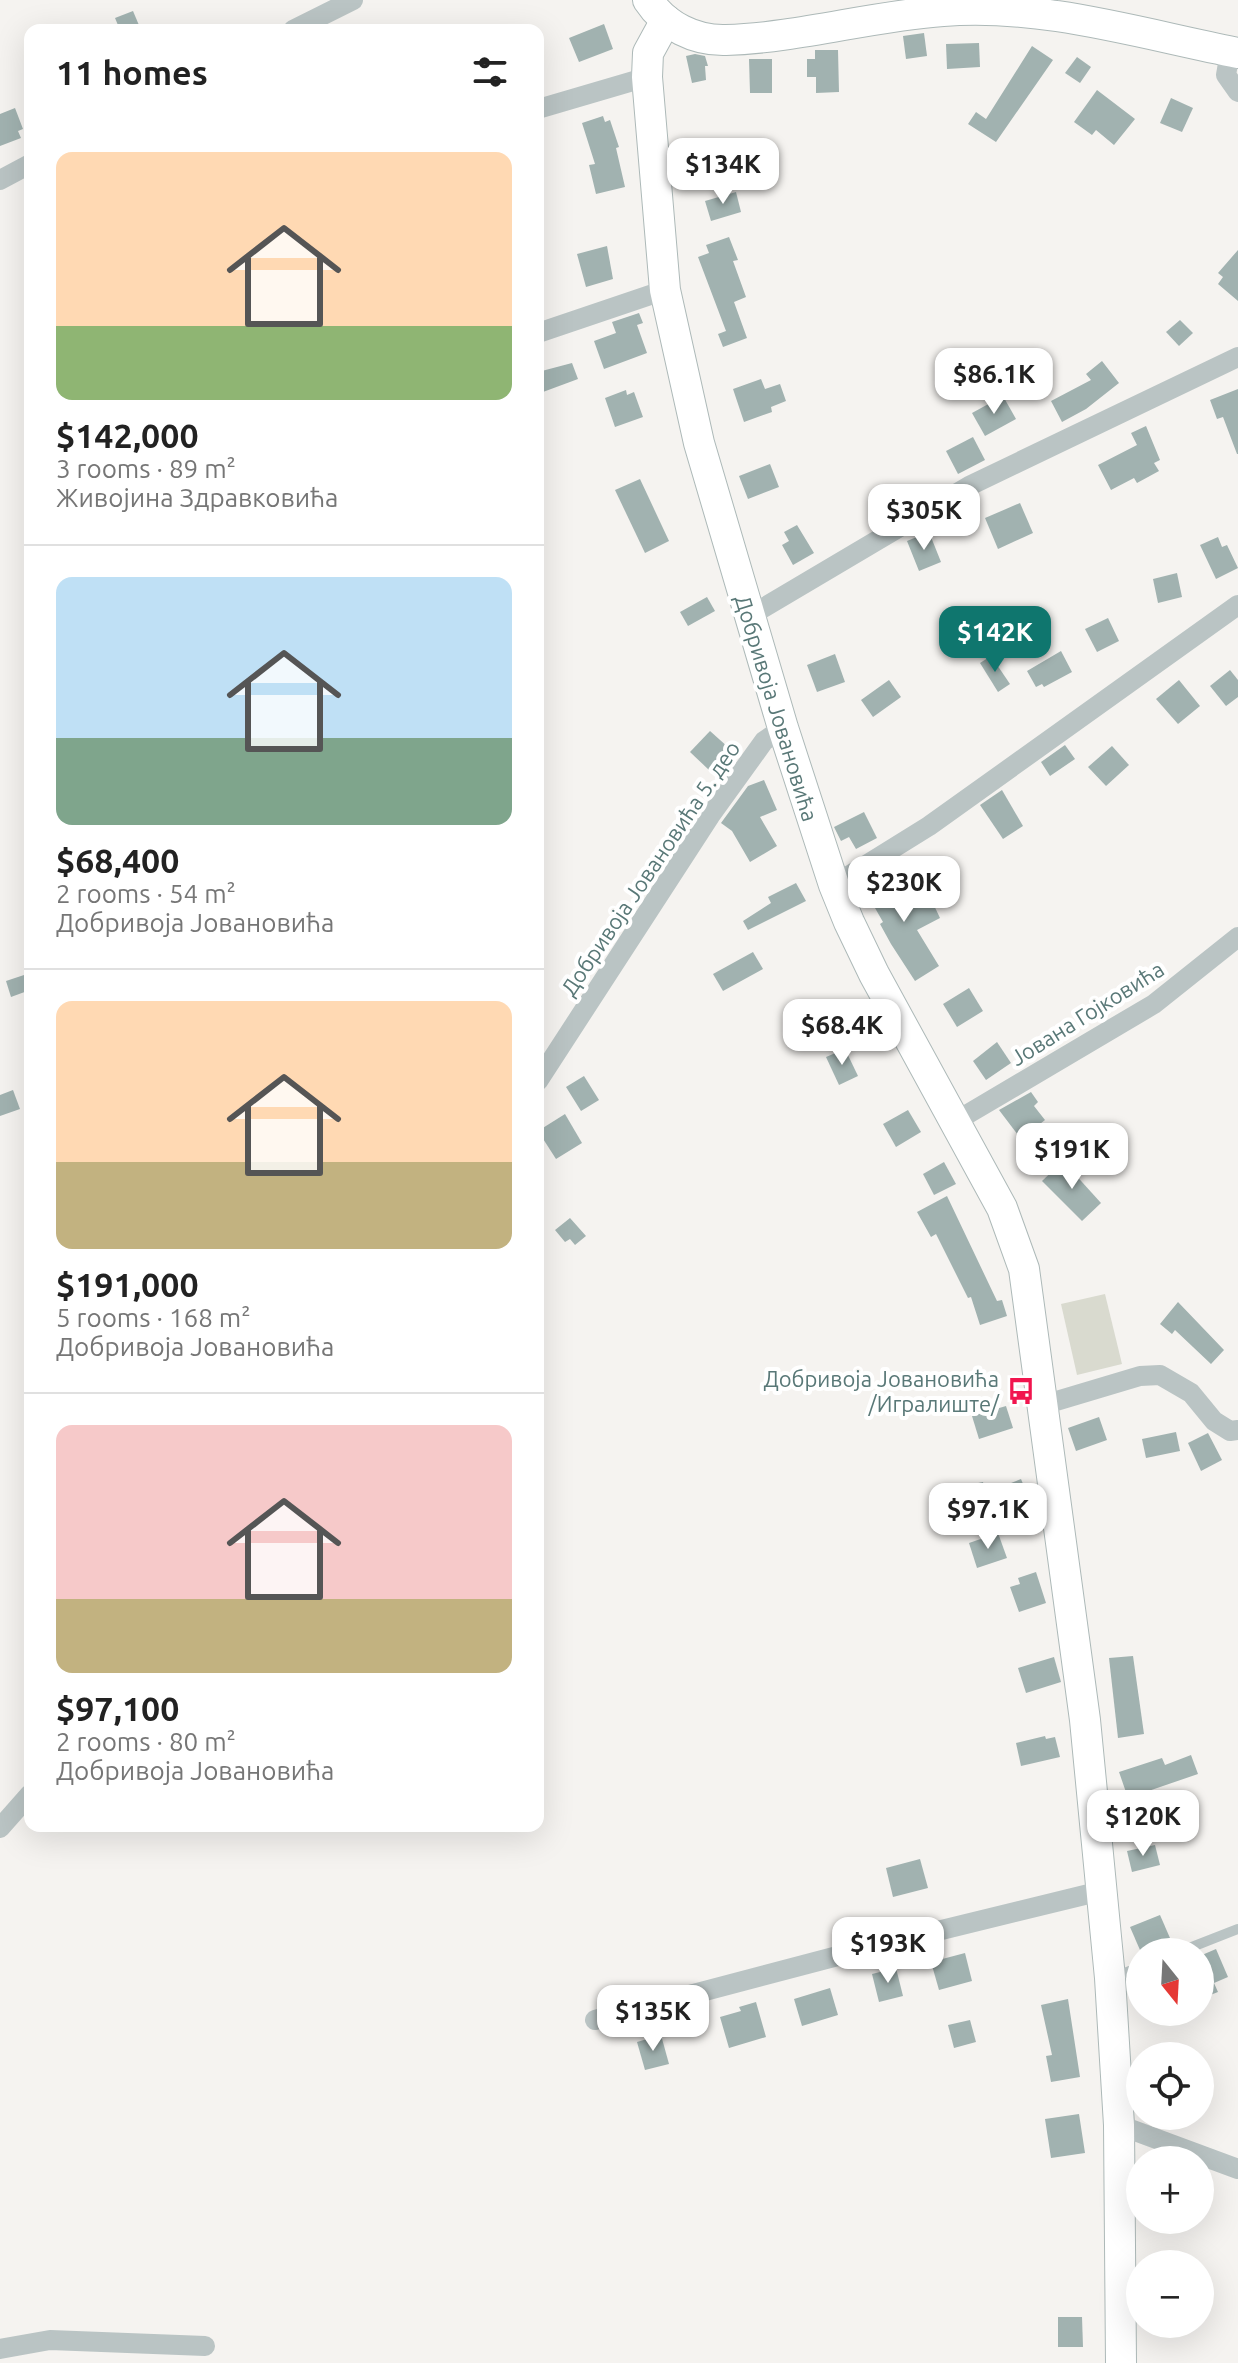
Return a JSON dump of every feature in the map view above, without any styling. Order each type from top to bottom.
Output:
[{"type":"street","points":[[305,24],[353,0]]},
{"type":"street","points":[[657,10],[682,32],[723,40],[945,11],[1024,12],[1070,18],[1234,53],[1226,75],[1238,92]]},
{"type":"street","name":"Добривоја Јовановића","points":[[657,10],[648,53],[647,77],[665,290],[699,443],[748,617],[834,885],[874,974],[1002,1208],[1018,1250],[1031,1316],[1085,1720],[1110,1978],[1119,2125],[1121,2363]]},
{"type":"street","points":[[544,107],[647,77]]},
{"type":"street","points":[[1,180],[24,167]]},
{"type":"street","points":[[544,331],[665,290]]},
{"type":"street","points":[[748,617],[969,486],[1238,357]]},
{"type":"street","points":[[834,885],[929,826],[1238,605]]},
{"type":"street","name":"Добривоја Јовановића 5. део","points":[[544,1072],[710,816],[764,741],[783,728]]},
{"type":"street","name":"Јована Гојковића","points":[[956,1121],[1154,1004],[1238,937]]},
{"type":"street","points":[[1043,1405],[1140,1376],[1160,1375],[1191,1393],[1214,1421],[1230,1431],[1238,1430]]},
{"type":"street","points":[[0,1828],[24,1801]]},
{"type":"street","points":[[595,2020],[1101,1891]]},
{"type":"street","points":[[1119,2125],[1238,2169]]},
{"type":"street","points":[[0,2349],[50,2340],[205,2346]]},
{"type":"lane","points":[[1214,1938],[1238,1929]]},
{"type":"lane","points":[[1110,1978],[1126,1972]]},
{"type":"shaded area","points":[[1105,1294],[1122,1364],[1077,1375],[1061,1304]]},
{"type":"building","points":[[133,11],[138,24],[118,24],[115,18]]},
{"type":"building","points":[[604,24],[613,49],[579,62],[569,38]]},
{"type":"building","points":[[924,33],[927,56],[906,59],[903,36]]},
{"type":"building","points":[[979,43],[980,67],[947,69],[946,44]]},
{"type":"building","points":[[1032,46],[1053,60],[996,142],[968,124],[976,112],[986,119]]},
{"type":"building","points":[[815,50],[838,50],[839,92],[816,93],[816,77],[807,77],[807,59],[815,59]]},
{"type":"building","points":[[686,56],[705,56],[708,66],[705,66],[706,80],[692,83]]},
{"type":"building","points":[[1077,57],[1091,67],[1080,83],[1065,73]]},
{"type":"building","points":[[749,59],[772,59],[772,93],[750,93]]},
{"type":"building","points":[[1097,90],[1135,119],[1114,145],[1096,130],[1092,135],[1074,122]]},
{"type":"building","points":[[1171,98],[1193,108],[1182,132],[1160,123]]},
{"type":"building","points":[[15,108],[23,129],[18,131],[21,138],[0,146],[0,114]]},
{"type":"building","points":[[603,116],[605,122],[610,120],[619,147],[616,148],[625,187],[596,194],[589,165],[595,164],[582,123]]},
{"type":"building","points":[[736,192],[741,212],[711,221],[705,201]]},
{"type":"building","points":[[729,237],[738,260],[733,261],[746,297],[734,302],[747,338],[723,347],[718,334],[726,331],[698,257],[709,253],[706,245]]},
{"type":"building","points":[[607,246],[613,279],[586,287],[577,254]]},
{"type":"building","points":[[1238,250],[1238,301],[1218,284],[1223,277],[1218,273]]},
{"type":"building","points":[[639,313],[643,323],[637,325],[647,353],[604,369],[594,341],[616,333],[612,322]]},
{"type":"building","points":[[1180,320],[1193,333],[1179,346],[1166,332]]},
{"type":"building","points":[[1102,361],[1119,383],[1086,409],[1062,422],[1051,401],[1091,380],[1086,374]]},
{"type":"building","points":[[572,363],[578,379],[544,392],[544,370]]},
{"type":"building","points":[[761,379],[765,389],[780,384],[786,401],[771,407],[772,412],[744,422],[733,389]]},
{"type":"building","points":[[1238,389],[1237,454],[1223,417],[1217,419],[1210,400]]},
{"type":"building","points":[[626,390],[627,395],[634,392],[643,417],[615,427],[605,398]]},
{"type":"building","points":[[1003,396],[1016,419],[985,436],[972,413]]},
{"type":"building","points":[[1146,426],[1160,460],[1154,463],[1159,471],[1137,483],[1134,478],[1111,490],[1098,465],[1137,445],[1131,433]]},
{"type":"building","points":[[973,437],[985,460],[958,474],[946,451]]},
{"type":"building","points":[[770,464],[779,487],[748,499],[739,476]]},
{"type":"building","points":[[640,479],[669,541],[645,553],[615,490]]},
{"type":"building","points":[[1020,503],[1033,533],[998,549],[985,518]]},
{"type":"building","points":[[797,525],[814,553],[793,565],[782,545],[789,541],[784,532]]},
{"type":"building","points":[[929,532],[941,562],[919,571],[907,541]]},
{"type":"building","points":[[1218,537],[1222,547],[1227,545],[1238,568],[1216,579],[1200,545]]},
{"type":"building","points":[[1177,573],[1182,597],[1158,603],[1153,579]]},
{"type":"building","points":[[707,597],[715,611],[688,626],[680,612]]},
{"type":"building","points":[[1108,618],[1119,641],[1097,652],[1085,629]]},
{"type":"building","points":[[1061,651],[1072,672],[1044,687],[1042,684],[1036,687],[1027,671]]},
{"type":"building","points":[[835,654],[845,682],[817,692],[807,665]]},
{"type":"building","points":[[991,656],[1010,684],[998,692],[980,663]]},
{"type":"building","points":[[1230,670],[1238,680],[1238,697],[1226,706],[1210,686]]},
{"type":"building","points":[[889,680],[901,697],[873,717],[861,700]]},
{"type":"building","points":[[1179,680],[1200,706],[1178,724],[1156,699]]},
{"type":"building","points":[[710,731],[729,748],[709,770],[690,752]]},
{"type":"building","points":[[1065,745],[1075,759],[1050,776],[1041,762]]},
{"type":"building","points":[[1112,746],[1129,765],[1106,786],[1088,767]]},
{"type":"building","points":[[764,780],[777,810],[760,817],[777,846],[750,862],[732,831],[721,823],[748,786]]},
{"type":"building","points":[[1002,790],[1023,826],[1003,839],[980,805]]},
{"type":"building","points":[[864,812],[877,838],[856,849],[849,837],[841,841],[834,827]]},
{"type":"building","points":[[882,872],[883,875],[887,873],[904,902],[917,896],[921,904],[931,899],[940,918],[917,930],[939,966],[915,981],[891,944],[880,924],[883,922],[863,887]]},
{"type":"building","points":[[796,883],[806,901],[748,930],[743,921],[771,903],[768,897]]},
{"type":"building","points":[[753,952],[763,969],[723,991],[713,974]]},
{"type":"building","points":[[24,975],[24,992],[11,997],[6,981]]},
{"type":"building","points":[[969,988],[983,1011],[957,1027],[943,1004]]},
{"type":"building","points":[[853,999],[865,1020],[841,1033],[829,1013]]},
{"type":"building","points":[[997,1042],[1011,1063],[986,1080],[973,1061]]},
{"type":"building","points":[[845,1049],[858,1076],[839,1085],[826,1057]]},
{"type":"building","points":[[584,1076],[599,1100],[581,1111],[566,1087]]},
{"type":"building","points":[[13,1090],[20,1109],[0,1116],[0,1095]]},
{"type":"building","points":[[1031,1092],[1038,1102],[1034,1106],[1045,1120],[1021,1139],[999,1110]]},
{"type":"building","points":[[908,1110],[921,1132],[896,1147],[883,1124]]},
{"type":"building","points":[[565,1114],[582,1143],[556,1159],[544,1140],[544,1127]]},
{"type":"building","points":[[1063,1161],[1101,1203],[1082,1221],[1042,1181]]},
{"type":"building","points":[[944,1162],[956,1184],[934,1195],[923,1174]]},
{"type":"building","points":[[947,1196],[997,1301],[1002,1300],[1007,1316],[980,1325],[971,1297],[968,1298],[936,1234],[931,1237],[917,1212]]},
{"type":"building","points":[[570,1218],[586,1236],[575,1245],[570,1239],[565,1242],[555,1230]]},
{"type":"building","points":[[1178,1302],[1224,1350],[1211,1364],[1175,1330],[1172,1334],[1160,1324]]},
{"type":"building","points":[[1006,1406],[1013,1428],[979,1439],[972,1416]]},
{"type":"building","points":[[1099,1417],[1107,1440],[1076,1451],[1068,1428]]},
{"type":"building","points":[[1176,1432],[1180,1451],[1146,1458],[1142,1439]]},
{"type":"building","points":[[1208,1433],[1222,1460],[1201,1471],[1188,1443]]},
{"type":"building","points":[[1021,1479],[1028,1496],[963,1516],[954,1488],[983,1482],[986,1493]]},
{"type":"building","points":[[998,1533],[1007,1558],[977,1568],[969,1543]]},
{"type":"building","points":[[1036,1572],[1046,1603],[1019,1612],[1010,1587],[1020,1584],[1018,1578]]},
{"type":"building","points":[[1133,1656],[1144,1734],[1118,1738],[1109,1658]]},
{"type":"building","points":[[1054,1657],[1061,1682],[1026,1693],[1018,1668]]},
{"type":"building","points":[[1045,1736],[1046,1739],[1055,1737],[1060,1757],[1021,1766],[1016,1743]]},
{"type":"building","points":[[1191,1755],[1198,1774],[1128,1798],[1119,1772],[1162,1758],[1165,1765]]},
{"type":"building","points":[[1155,1845],[1160,1865],[1132,1872],[1127,1851]]},
{"type":"building","points":[[920,1859],[928,1888],[893,1897],[886,1868]]},
{"type":"building","points":[[1160,1915],[1170,1938],[1135,1938],[1130,1927]]},
{"type":"building","points":[[1214,1950],[1228,1977],[1214,1983]]},
{"type":"building","points":[[965,1953],[972,1981],[939,1990],[931,1962]]},
{"type":"building","points":[[896,1968],[903,1996],[879,2002],[872,1974]]},
{"type":"building","points":[[830,1988],[838,2015],[802,2026],[794,1999]]},
{"type":"building","points":[[1068,1999],[1080,2077],[1051,2082],[1046,2056],[1052,2055],[1041,2005]]},
{"type":"building","points":[[756,2002],[766,2037],[729,2048],[720,2017],[741,2011],[739,2007]]},
{"type":"building","points":[[970,2020],[976,2042],[954,2048],[948,2025]]},
{"type":"building","points":[[661,2035],[669,2064],[645,2070],[637,2042]]},
{"type":"building","points":[[1079,2114],[1085,2153],[1051,2158],[1045,2119]]},
{"type":"building","points":[[1058,2317],[1082,2317],[1083,2347],[1058,2347]]},
{"type":"place","name":"Добривоја Јовановића /Игралиште/","points":[[1021,1391]]}]
